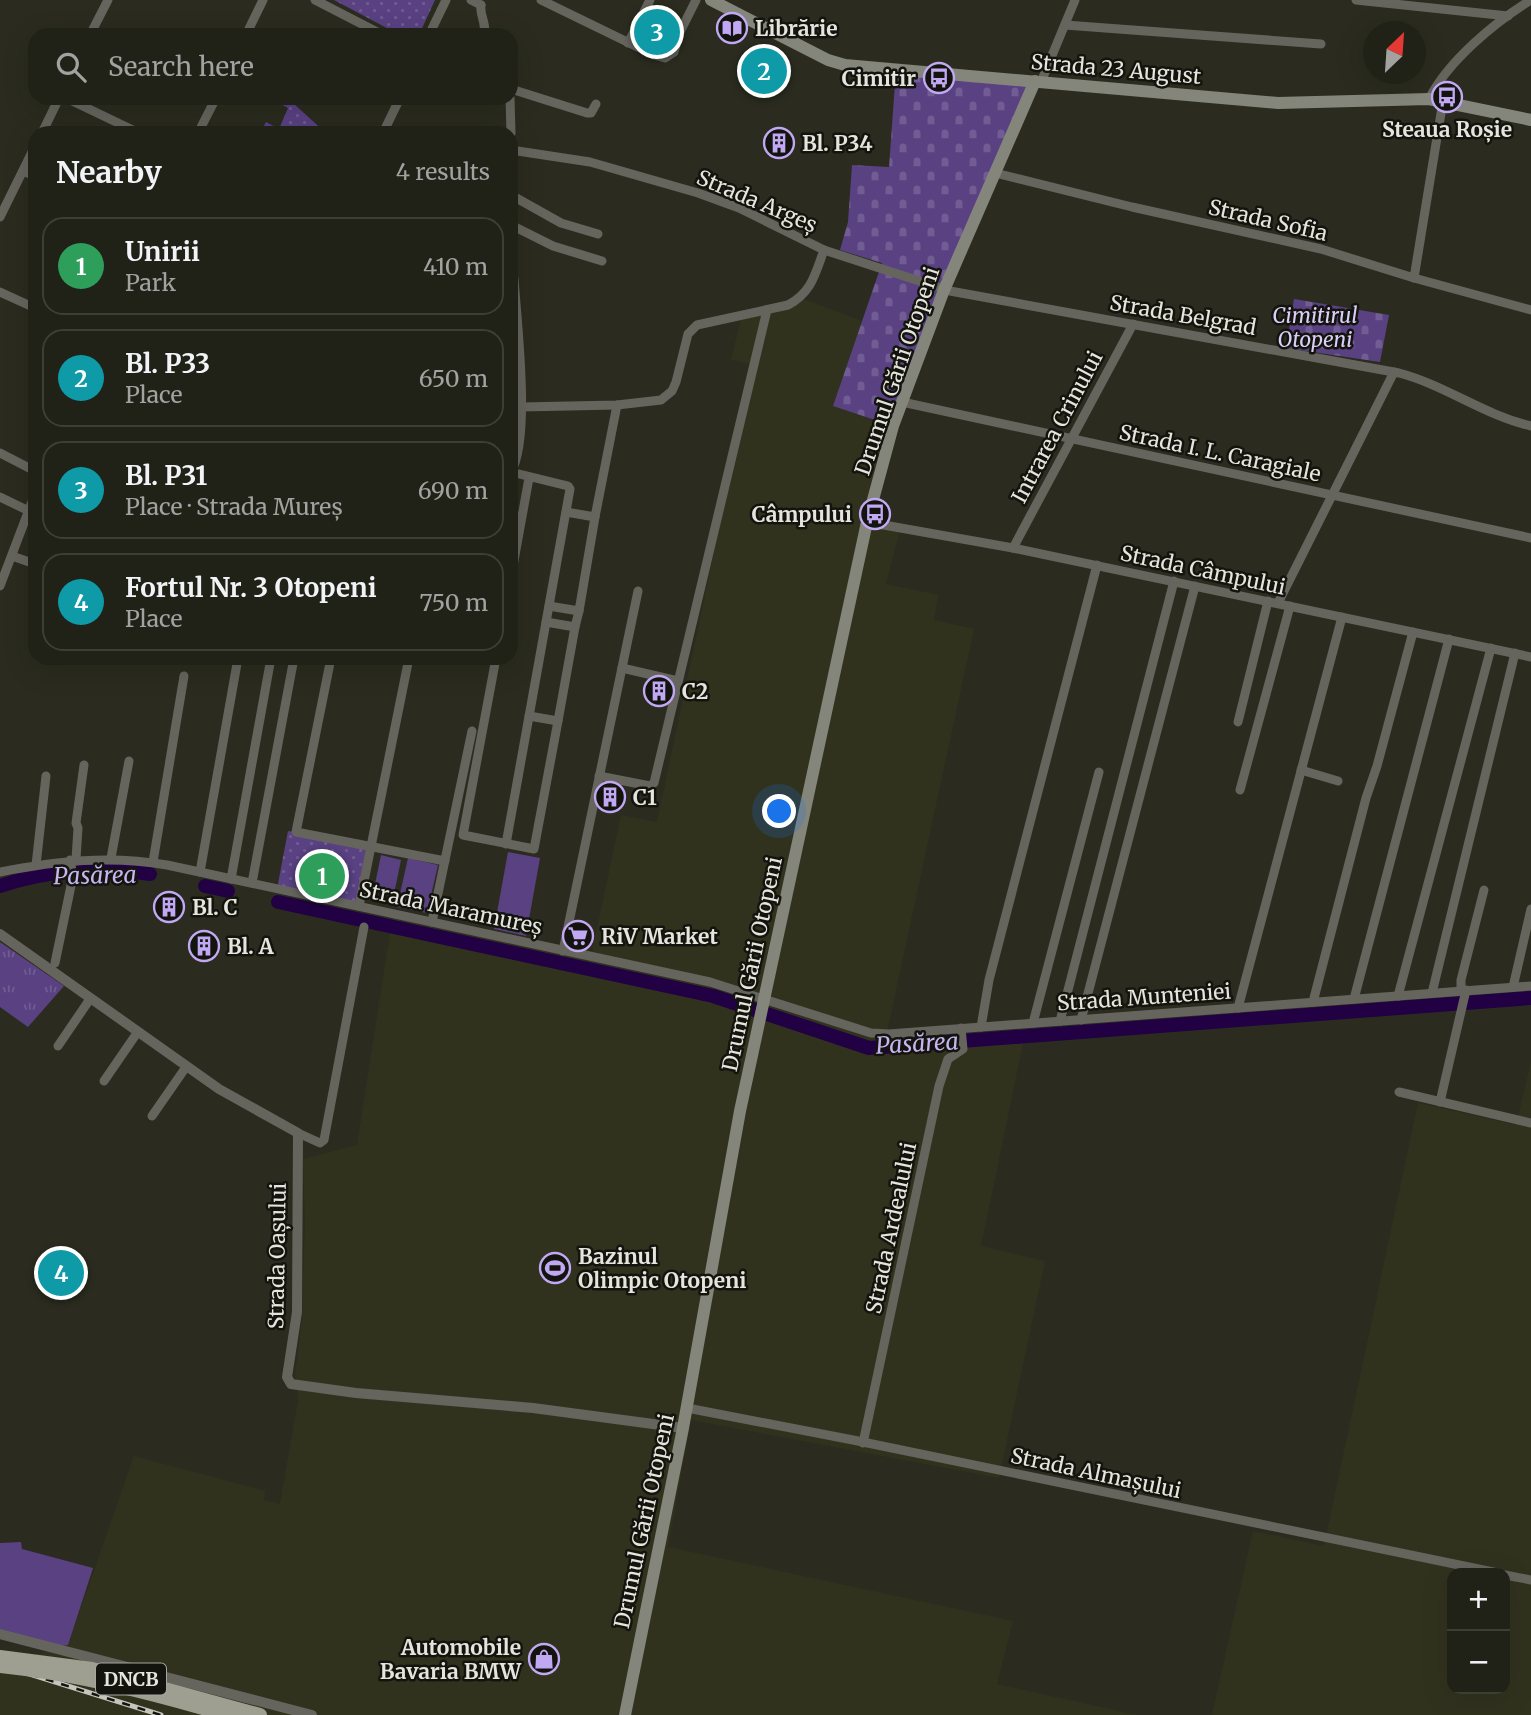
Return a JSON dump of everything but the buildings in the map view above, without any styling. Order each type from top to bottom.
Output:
[{"type":"main road","name":"Strada 23 August","points":[[711,0],[828,60],[845,65],[1278,103],[1429,99],[1531,120]]},
{"type":"main road","name":"Drumul Gării Otopeni","points":[[625,1715],[687,1409],[740,1111],[867,523],[902,402],[944,290],[1038,81]]},
{"type":"main road","name":"DNCB","points":[[0,1657],[92,1669],[260,1715]]},
{"type":"main road","name":"DNCB","points":[[0,1666],[116,1684],[227,1715]]},
{"type":"street","points":[[94,28],[108,0]]},
{"type":"street","points":[[249,28],[263,0]]},
{"type":"street","points":[[315,0],[369,28]]},
{"type":"street","points":[[432,28],[446,0]]},
{"type":"street","points":[[471,0],[483,3],[485,28]]},
{"type":"street","points":[[541,0],[661,58],[671,55],[696,0]]},
{"type":"street","points":[[628,43],[650,0]]},
{"type":"street","points":[[1038,81],[1075,0]]},
{"type":"street","points":[[1356,0],[1508,16]]},
{"type":"street","points":[[1429,99],[1457,60],[1531,0]]},
{"type":"street","points":[[1065,25],[1321,44]]},
{"type":"street","points":[[518,91],[587,113],[591,113],[596,104]]},
{"type":"street","points":[[1414,278],[1443,101]]},
{"type":"street","points":[[45,126],[55,105]]},
{"type":"street","points":[[81,105],[124,126]]},
{"type":"street","points":[[202,126],[212,105]]},
{"type":"street","points":[[386,126],[397,105]]},
{"type":"street","points":[[508,105],[510,126]]},
{"type":"street","name":"Strada Argeș","points":[[518,150],[590,163],[698,192],[739,208],[824,250],[944,290]]},
{"type":"street","points":[[0,217],[28,161]]},
{"type":"street","points":[[23,171],[28,173]]},
{"type":"street","name":"Strada Sofia","points":[[995,173],[1321,249],[1531,310]]},
{"type":"street","points":[[518,199],[561,223],[598,234]]},
{"type":"street","points":[[518,228],[553,246],[602,261]]},
{"type":"street","points":[[521,407],[617,405],[654,402],[667,396],[676,382],[688,334],[697,325],[788,305],[806,293],[824,250]]},
{"type":"street","name":"Strada Belgrad","points":[[944,290],[1394,372],[1423,379],[1480,407],[1531,426]]},
{"type":"street","points":[[0,292],[28,305]]},
{"type":"street","points":[[599,776],[652,786],[767,310]]},
{"type":"street","name":"Intrarea Crinului","points":[[1013,548],[1133,324]]},
{"type":"street","points":[[518,352],[521,407],[518,453]]},
{"type":"street","points":[[1238,722],[1273,602],[1333,496],[1394,372]]},
{"type":"street","name":"Strada I. L. Caragiale","points":[[902,402],[1531,538]]},
{"type":"street","points":[[495,665],[463,835],[534,849],[617,405]]},
{"type":"street","points":[[0,453],[28,467]]},
{"type":"street","points":[[506,844],[570,487],[518,474]]},
{"type":"street","points":[[518,538],[529,478]]},
{"type":"street","points":[[0,497],[28,511]]},
{"type":"street","points":[[566,512],[596,517]]},
{"type":"street","points":[[0,586],[28,514]]},
{"type":"street","name":"Strada Câmpului","points":[[867,523],[1013,548],[1531,657]]},
{"type":"street","points":[[12,556],[28,562]]},
{"type":"street","points":[[981,1027],[989,980],[1097,565]]},
{"type":"street","points":[[1060,1021],[1174,581]]},
{"type":"street","points":[[1081,1020],[1195,586]]},
{"type":"street","name":"Strada Maramureș","points":[[563,951],[638,591]]},
{"type":"street","points":[[549,606],[579,611]]},
{"type":"street","points":[[1240,790],[1290,607]]},
{"type":"street","points":[[1238,1008],[1342,617]]},
{"type":"street","points":[[546,622],[575,627]]},
{"type":"street","points":[[1313,1002],[1413,632]]},
{"type":"street","points":[[1354,999],[1449,639]]},
{"type":"street","points":[[1398,996],[1490,648]]},
{"type":"street","points":[[1432,993],[1515,653]]},
{"type":"street","points":[[200,872],[237,665]]},
{"type":"street","points":[[230,879],[270,665]]},
{"type":"street","points":[[252,883],[292,665]]},
{"type":"street","points":[[330,665],[296,832],[445,861]]},
{"type":"street","points":[[359,906],[408,665]]},
{"type":"street","points":[[622,668],[678,681]]},
{"type":"street","points":[[153,862],[184,676]]},
{"type":"street","points":[[529,716],[558,721]]},
{"type":"street","points":[[432,922],[472,732]]},
{"type":"street","points":[[111,858],[129,761]]},
{"type":"street","points":[[55,962],[73,876],[78,834],[76,824],[84,765]]},
{"type":"street","points":[[1301,770],[1338,781]]},
{"type":"street","points":[[1033,1023],[1099,772]]},
{"type":"street","points":[[36,865],[46,776]]},
{"type":"street","points":[[1065,902],[1062,893],[1086,805]]},
{"type":"street","name":"Strada Maramureș","points":[[0,872],[73,860],[111,858],[153,862],[710,982],[765,1000]]},
{"type":"street","points":[[1440,1102],[1463,996],[1461,980],[1484,890]]},
{"type":"street","points":[[1513,987],[1531,909]]},
{"type":"street","points":[[0,934],[231,1097],[320,1143],[324,1140],[364,927]]},
{"type":"street","name":"Strada Munteniei","points":[[765,1000],[871,1033],[888,1034],[961,1031],[981,1027],[1432,993],[1463,996],[1531,986]]},
{"type":"street","points":[[58,1045],[90,999]]},
{"type":"street","name":"Strada Ardealului","points":[[863,1443],[944,1067],[948,1059],[963,1049],[961,1031]]},
{"type":"street","points":[[104,1081],[138,1033]]},
{"type":"street","points":[[152,1116],[186,1067]]},
{"type":"street","points":[[1399,1092],[1531,1123]]},
{"type":"street","name":"Strada Oașului","points":[[298,1133],[297,1312],[287,1377],[289,1382],[356,1393],[533,1408],[683,1428]]},
{"type":"street","name":"Strada Almașului","points":[[687,1409],[1474,1568]]},
{"type":"street","points":[[1510,1575],[1531,1580]]},
{"type":"street","points":[[0,1634],[312,1715]]},
{"type":"shaded area","points":[[799,299],[862,321],[834,406],[893,426],[867,522],[900,529],[886,584],[938,595],[934,620],[974,629],[885,1041],[1026,1029],[981,1246],[1045,1261],[999,1478],[691,1420],[668,1547],[1013,1621],[997,1684],[1137,1715],[0,1715],[0,1661],[56,1650],[64,1644],[68,1645],[134,1456],[265,1491],[264,1500],[280,1504],[298,1401],[295,1375],[302,1320],[305,1222],[303,1159],[357,1145],[393,914],[591,957],[621,815],[657,822],[754,364],[731,360],[742,315]]},
{"type":"shaded area","points":[[1531,1062],[1531,1715],[1212,1715],[1253,1531],[1324,1546],[1418,1103],[1516,1125]]},
{"type":"green space","points":[[334,0],[435,0],[422,28],[387,28]]},
{"type":"green space","points":[[896,70],[1035,81],[893,426],[833,406],[882,263],[840,250],[848,222],[852,165],[889,167]]},
{"type":"green space","points":[[283,105],[295,105],[318,126],[280,126],[288,108]]},
{"type":"green space","name":"Cimitirul Otopeni","points":[[1294,299],[1389,315],[1380,362],[1286,348]]},
{"type":"green space","points":[[288,831],[371,847],[359,906],[277,889]]},
{"type":"green space","points":[[508,852],[540,858],[526,936],[494,929]]},
{"type":"green space","points":[[381,855],[401,860],[394,894],[374,889]]},
{"type":"green space","points":[[408,858],[438,865],[427,913],[397,907]]},
{"type":"green space","points":[[0,942],[64,986],[28,1027],[0,1007]]},
{"type":"green space","points":[[21,1542],[22,1549],[93,1568],[68,1645],[61,1646],[0,1631],[0,1543]]},
{"type":"waterway","name":"Pasărea","points":[[0,886],[37,876],[74,871],[112,870],[150,874]]},
{"type":"waterway","name":"Pasărea","points":[[205,886],[228,891]]},
{"type":"waterway","name":"Pasărea","points":[[278,902],[713,996],[869,1048],[1531,998]]},
{"type":"railway","points":[[0,1665],[161,1715]]},
{"type":"place","name":"Librărie","points":[[732,28]]},
{"type":"place","name":"Bl. P31","points":[[657,32]]},
{"type":"place","name":"Bl. P33","points":[[764,71]]},
{"type":"place","name":"Cimitir","points":[[939,78]]},
{"type":"place","name":"Steaua Roșie","points":[[1447,97]]},
{"type":"place","name":"Bl. P34","points":[[779,143]]},
{"type":"place","name":"Câmpului","points":[[875,514]]},
{"type":"place","name":"C2","points":[[659,691]]},
{"type":"place","name":"C1","points":[[610,797]]},
{"type":"place","name":"Unirii","points":[[322,876]]},
{"type":"place","name":"Bl. C","points":[[169,907]]},
{"type":"place","name":"RiV Market","points":[[578,936]]},
{"type":"place","name":"Bl. A","points":[[204,946]]},
{"type":"place","name":"Bazinul Olimpic Otopeni","points":[[555,1268]]},
{"type":"place","name":"Fortul Nr. 3 Otopeni","points":[[61,1273]]},
{"type":"place","name":"Automobile Bavaria BMW","points":[[544,1659]]}]
